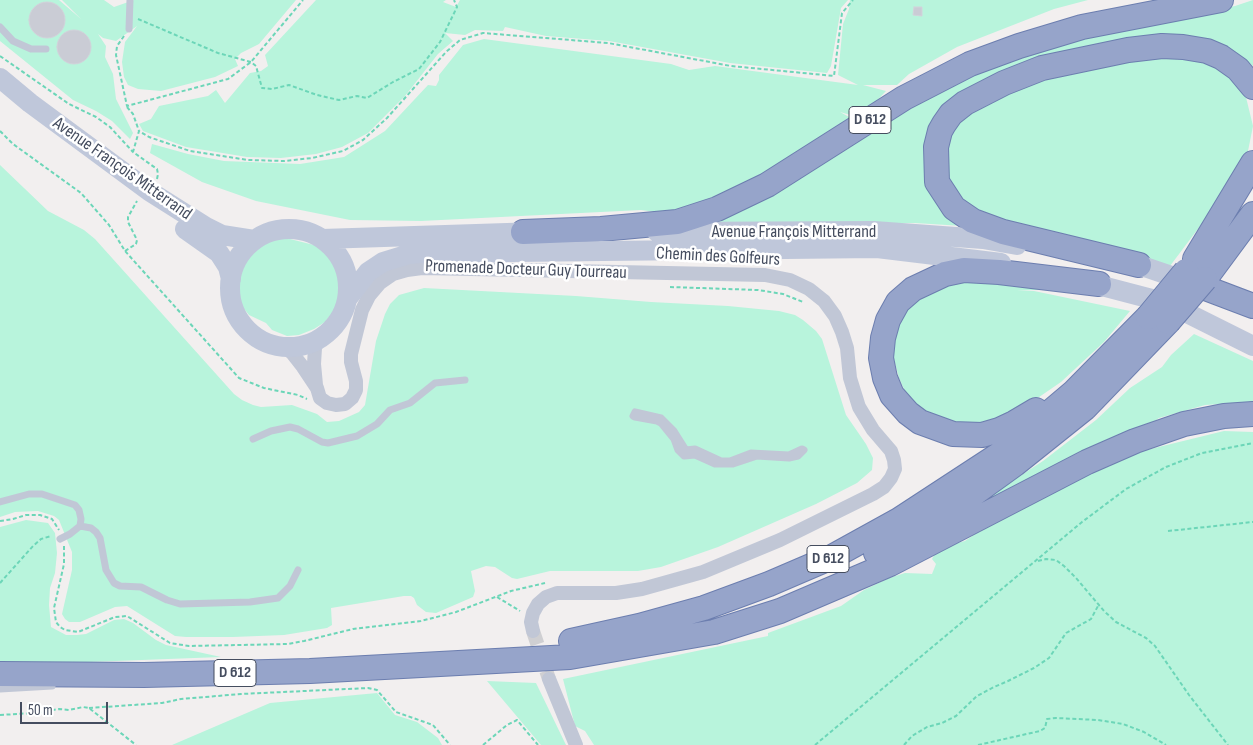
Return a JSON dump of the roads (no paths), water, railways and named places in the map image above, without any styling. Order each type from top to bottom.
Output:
[{"type":"highway","name":"D 612","points":[[523,232],[601,229],[677,222],[717,209],[767,185],[904,98],[970,64],[1019,46],[1082,27],[1221,0]]},
{"type":"highway","points":[[1139,265],[1003,232],[973,221],[954,208],[937,182],[936,147],[944,124],[951,114],[965,103],[1004,83],[1042,68],[1128,50],[1176,46],[1208,51],[1221,57],[1238,69],[1253,87]]},
{"type":"highway","name":"D 612","points":[[1193,272],[1253,163]]},
{"type":"highway","name":"D 612","points":[[646,643],[712,624],[774,601],[839,572],[902,540],[961,503],[1015,464],[1085,408],[1158,319],[1193,272],[1253,183]]},
{"type":"highway","name":"D 612","points":[[1193,272],[1253,214]]},
{"type":"highway","name":"D 612","points":[[1193,272],[1232,263],[1253,238]]},
{"type":"highway","name":"D 612","points":[[1099,284],[999,272],[964,270],[945,274],[927,281],[913,289],[898,302],[888,320],[883,338],[882,358],[885,378],[892,395],[908,413],[920,422],[953,434],[982,435],[1014,423],[1059,396],[1128,339],[1158,319]]},
{"type":"highway","points":[[1193,272],[1253,306]]},
{"type":"highway","name":"D 612","points":[[469,662],[639,626],[704,608],[769,584],[832,557],[899,520],[1003,452],[1074,392],[1128,339]]},
{"type":"highway","name":"D 612","points":[[0,674],[144,675],[310,671],[570,657],[714,632],[780,611],[890,564],[1087,462],[1135,441],[1184,424],[1224,416],[1253,414]]},
{"type":"main road","name":"Avenue François Mitterrand","points":[[0,78],[30,103],[149,191],[222,235],[254,240]]},
{"type":"main road","name":"Avenue François Mitterrand","points":[[0,94],[138,199],[220,253],[228,267],[230,279]]},
{"type":"main road","points":[[299,230],[322,239],[337,254],[347,275],[348,298],[340,319],[324,336],[302,346],[284,347],[258,338],[241,323],[231,302],[230,279],[239,257],[254,240],[276,231],[299,230]]},
{"type":"main road","name":"Avenue François Mitterrand","points":[[322,239],[523,232],[874,231],[983,239],[1193,272],[1253,312]]},
{"type":"main road","name":"Avenue François Mitterrand","points":[[348,298],[368,272],[383,262],[409,254],[877,248],[988,260],[1099,284],[1168,303],[1253,346]]},
{"type":"street","name":"Chemin des Golfeurs","points":[[284,347],[298,360],[317,388],[320,398],[327,403],[345,404],[352,398],[356,390],[356,381],[351,362],[352,354],[362,310],[368,296],[380,283],[393,274],[422,268],[764,274],[790,280],[809,289],[824,301],[842,332],[847,348],[850,378],[859,407],[891,451],[894,460],[895,469],[884,487],[780,540],[703,572],[642,589],[616,593],[557,593],[546,597],[538,604],[533,614],[531,622],[532,631]]},
{"type":"street","points":[[317,388],[314,364],[315,348],[318,340]]},
{"type":"street","points":[[549,679],[576,745]]},
{"type":"lane","points":[[129,29],[130,0]]},
{"type":"lane","points":[[0,27],[13,41],[31,50],[46,49]]},
{"type":"lane","points":[[253,439],[271,431],[290,427],[328,444],[357,436],[377,424],[390,410],[410,403],[435,383],[465,380]]},
{"type":"lane","points":[[634,412],[661,418],[674,431],[686,450],[695,449],[721,461],[751,453],[789,455],[804,450],[798,456],[789,458],[756,456],[733,464],[715,464],[695,455],[684,456],[678,450],[674,439],[658,421],[635,417],[633,416],[634,412]]},
{"type":"lane","points":[[0,502],[29,494],[42,494],[75,505],[79,510],[80,526],[70,534],[60,538]]},
{"type":"lane","points":[[80,526],[91,528],[100,538],[106,570],[114,583],[120,586],[141,587],[180,604],[250,602],[278,598],[290,586],[298,570]]},
{"type":"lane","points":[[80,683],[144,675]]},
{"type":"lane","points":[[0,689],[62,685]]},
{"type":"tunnel","points":[[533,631],[549,679]]}]
